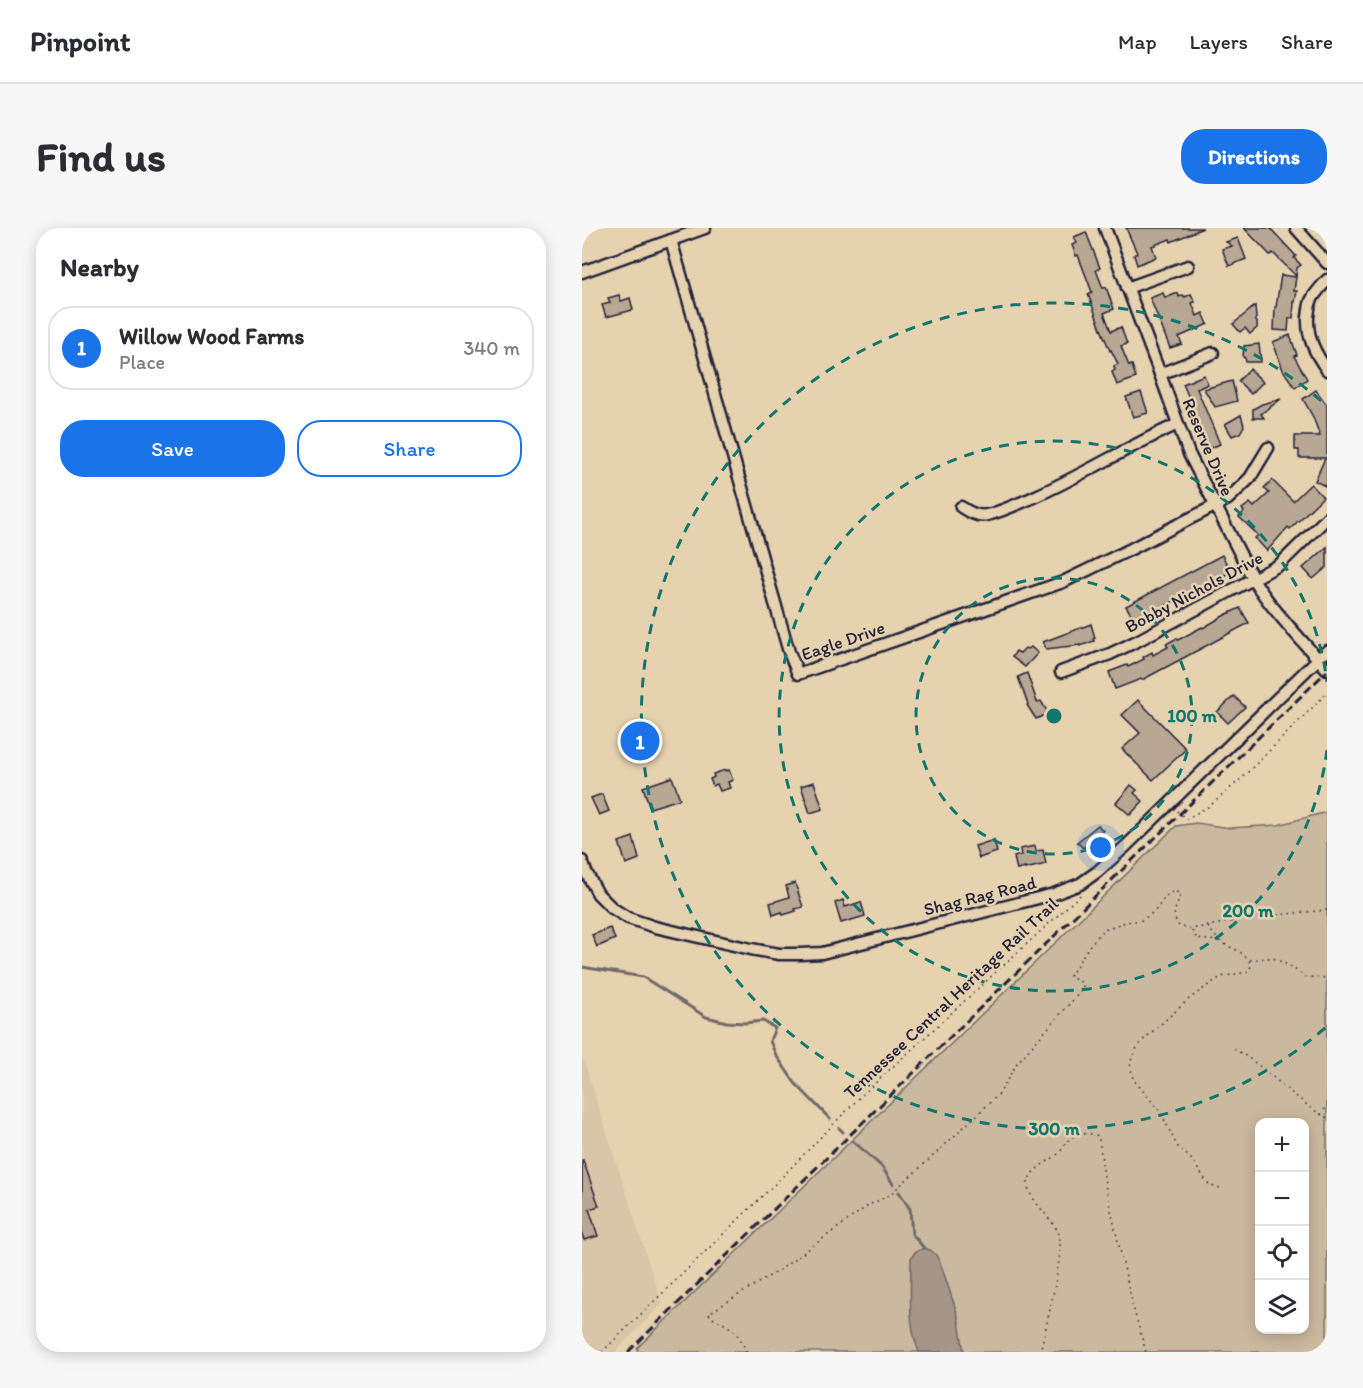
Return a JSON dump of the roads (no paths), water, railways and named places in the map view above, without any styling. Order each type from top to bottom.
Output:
[{"type":"street","points":[[582,272],[705,228]]},
{"type":"street","name":"Reserve Drive","points":[[1105,228],[1189,454],[1253,579],[1318,659]]},
{"type":"street","points":[[1296,228],[1327,262]]},
{"type":"street","name":"Eagle Drive","points":[[670,240],[789,651],[798,674],[1063,582],[1215,505]]},
{"type":"street","points":[[1127,288],[1188,266]]},
{"type":"street","points":[[1327,280],[1311,299],[1308,326],[1310,340],[1316,354],[1327,370]]},
{"type":"street","points":[[1160,374],[1213,353]]},
{"type":"street","points":[[961,507],[971,513],[985,516],[1019,503],[1178,424]]},
{"type":"street","points":[[1215,505],[1228,499],[1250,478],[1268,448]]},
{"type":"street","name":"Bobby Nichols Drive","points":[[1061,672],[1110,654],[1137,641],[1279,565],[1327,518]]},
{"type":"street","name":"Shag Rag Road","points":[[582,861],[598,894],[612,908],[628,918],[655,927],[779,954],[822,953],[1054,894],[1080,884],[1097,872],[1327,651]]},
{"type":"street","points":[[1318,659],[1327,669]]},
{"type":"waterway","points":[[582,967],[643,977],[706,1017],[727,1022],[763,1021],[775,1028],[770,1041],[776,1055],[795,1083],[830,1119]]},
{"type":"waterway","points":[[839,1128],[843,1132]]},
{"type":"waterway","points":[[853,1141],[882,1167],[893,1184]]},
{"type":"waterway","points":[[899,1192],[910,1209],[912,1234],[924,1248]]},
{"type":"railway","points":[[628,1352],[1327,671]]},
{"type":"place","name":"Willow Wood Farms","points":[[640,741]]}]
